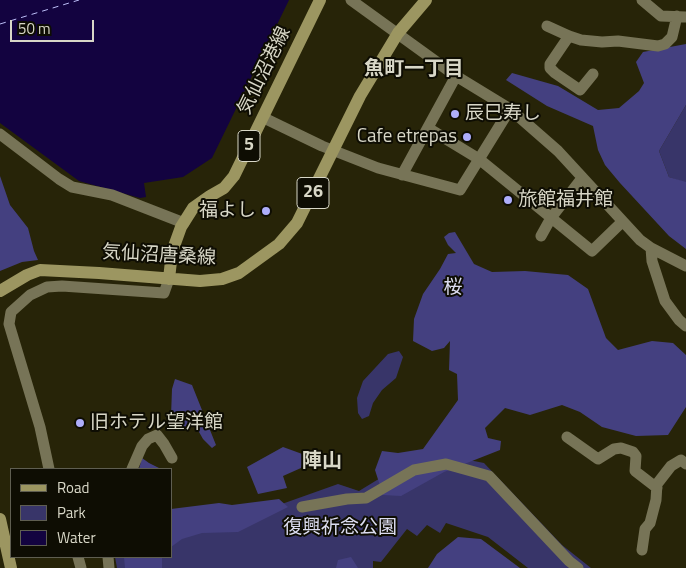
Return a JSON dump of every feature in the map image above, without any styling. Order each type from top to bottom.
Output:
[{"type":"main road","name":"気仙沼港線","points":[[169,279],[172,252],[184,223],[193,208],[224,188],[234,176],[320,0]]},
{"type":"main road","name":"26","points":[[398,33],[426,0]]},
{"type":"main road","name":"気仙沼唐桑線","points":[[0,291],[27,275],[40,270],[91,272],[200,281],[222,279],[239,273],[279,244],[290,233],[304,212],[360,96],[398,33]]},
{"type":"main road","points":[[0,519],[11,568]]},
{"type":"street","points":[[351,0],[456,76],[510,109],[558,151],[640,240],[651,248],[686,266]]},
{"type":"street","points":[[547,26],[569,36],[602,42],[618,41],[658,46],[666,44],[672,37],[681,16],[661,16],[642,0]]},
{"type":"street","points":[[569,36],[550,64],[550,68],[580,90],[593,74]]},
{"type":"street","points":[[402,175],[456,76]]},
{"type":"street","points":[[264,118],[333,151],[402,175],[460,190],[510,109]]},
{"type":"street","points":[[428,128],[479,159],[592,250],[622,222]]},
{"type":"street","points":[[0,134],[72,187],[112,195],[184,223]]},
{"type":"street","points":[[541,236],[551,218],[582,178]]},
{"type":"street","points":[[651,248],[652,261],[666,301],[679,320],[686,326]]},
{"type":"street","points":[[49,468],[40,427],[9,324],[11,312],[30,295],[47,287],[62,286],[164,293],[169,279]]},
{"type":"street","points":[[132,468],[142,446],[148,439],[157,435],[172,458]]},
{"type":"street","points":[[568,437],[598,459],[614,449],[621,448],[633,452],[636,456],[635,470],[657,488]]},
{"type":"street","points":[[642,550],[645,529],[650,522],[656,500],[657,484],[671,466],[681,460],[686,464]]},
{"type":"street","points":[[302,507],[366,498],[414,470],[446,464],[489,476],[569,561],[578,568]]},
{"type":"green space","points":[[686,44],[686,105],[659,151],[669,177],[686,182],[686,249],[669,236],[605,165],[598,150],[593,126],[547,106],[506,80],[512,73],[558,86],[598,110],[619,108],[639,91],[644,83],[636,62],[643,52]]},
{"type":"green space","points":[[686,105],[686,182],[683,182],[669,177],[659,151]]},
{"type":"green space","points":[[0,176],[10,205],[28,228],[38,260],[22,262],[0,271]]},
{"type":"green space","name":"桜","points":[[455,232],[474,264],[492,272],[525,271],[568,275],[588,289],[606,338],[618,350],[652,341],[673,343],[686,355],[686,407],[668,435],[636,436],[602,427],[580,412],[562,405],[530,415],[505,408],[485,428],[488,438],[501,441],[500,450],[444,472],[401,496],[383,495],[375,470],[382,451],[398,453],[423,449],[458,400],[457,374],[449,370],[450,341],[444,348],[432,351],[413,341],[414,319],[423,294],[448,254],[456,253],[448,245],[444,237],[449,233]]},
{"type":"green space","points":[[399,351],[403,357],[396,378],[382,390],[373,403],[369,416],[362,419],[358,413],[357,398],[363,381],[388,354]]},
{"type":"green space","points":[[175,379],[192,385],[216,445],[212,448],[203,439],[195,425],[173,431],[171,416],[172,389]]},
{"type":"green space","points":[[283,447],[305,455],[301,468],[283,476],[287,488],[258,494],[247,467]]},
{"type":"green space","points":[[142,458],[159,468],[139,468]]},
{"type":"green space","name":"復興祈念公園","points":[[413,458],[464,459],[484,463],[562,545],[591,568],[528,568],[488,537],[446,523],[440,533],[427,525],[417,536],[407,529],[381,562],[373,561],[373,568],[117,568],[115,558],[172,558],[172,520],[279,505],[338,484],[359,491]]},
{"type":"green space","points":[[279,499],[288,507],[238,532],[202,533],[182,539],[172,546],[172,509],[219,503],[232,505]]},
{"type":"green space","points":[[458,537],[481,539],[520,568],[428,568],[437,554]]},
{"type":"green space","points":[[351,557],[358,568],[336,568],[338,560]]},
{"type":"green space","points":[[124,558],[162,558],[162,568],[125,568]]},
{"type":"water","points":[[0,0],[289,0],[212,158],[183,177],[144,183],[146,197],[140,198],[79,181],[0,123]]},
{"type":"ferry route","points":[[0,24],[79,0]]},
{"type":"place","name":"辰巳寿し","points":[[455,114]]},
{"type":"place","name":"Cafe etrepas","points":[[467,137]]},
{"type":"place","name":"旅館福井館","points":[[508,200]]},
{"type":"place","name":"福よし","points":[[266,211]]},
{"type":"place","name":"旧ホテル望洋館","points":[[80,423]]},
{"type":"district","name":"魚町一丁目","points":[[414,70]]},
{"type":"district","name":"陣山","points":[[322,462]]}]
